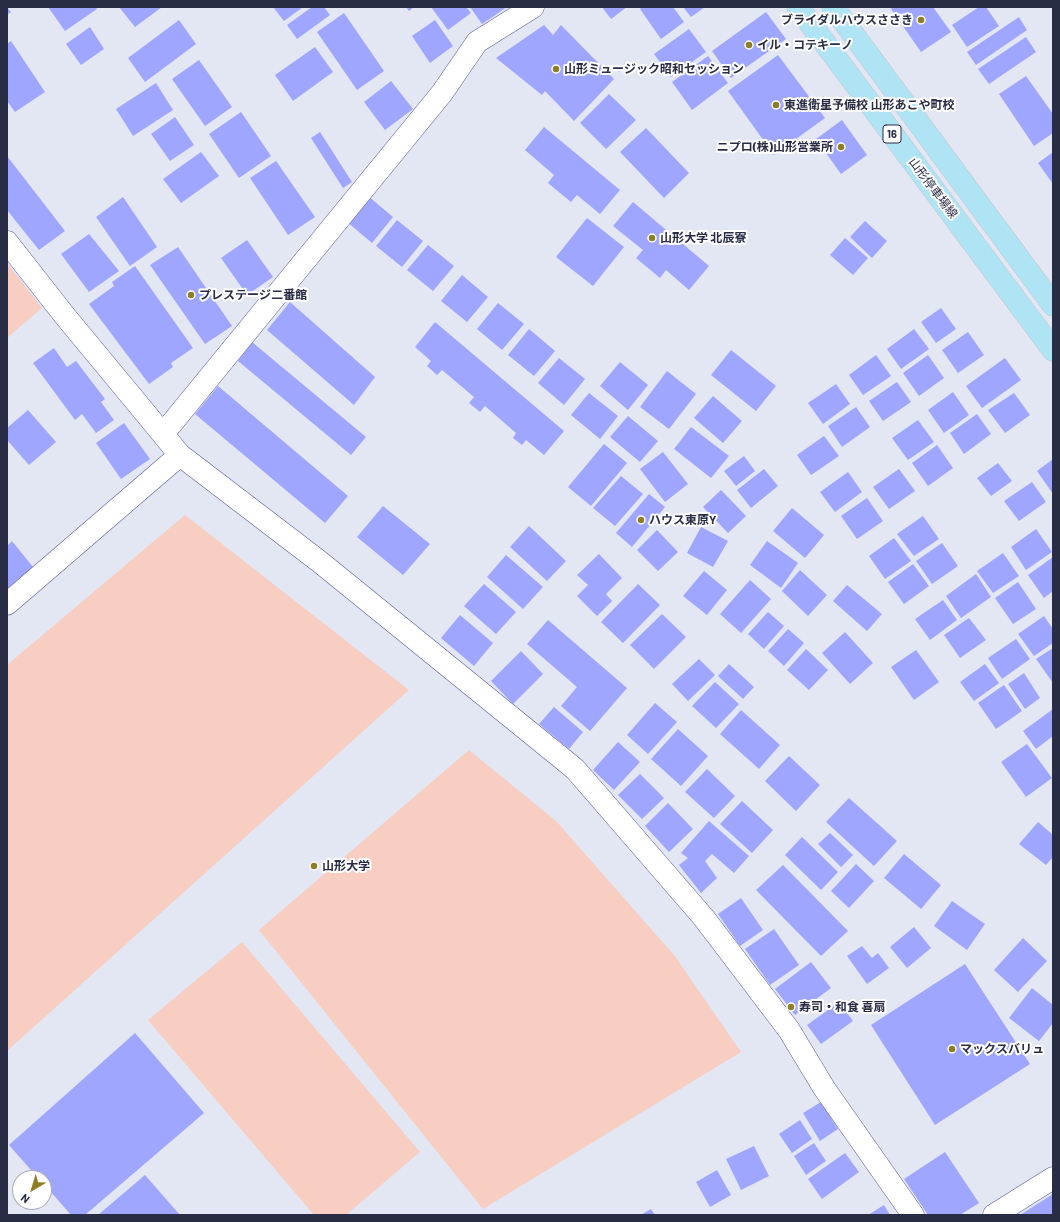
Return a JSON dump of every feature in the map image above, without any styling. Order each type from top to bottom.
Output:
[{"type":"main road","name":"山形停車場線","points":[[798,7],[1053,350]]},
{"type":"main road","name":"16","points":[[833,7],[1053,305]]},
{"type":"street","points":[[163,434],[442,93],[477,42],[533,7]]},
{"type":"street","points":[[7,242],[65,316],[180,455],[320,562],[575,768],[704,918],[784,1023],[824,1088],[912,1215]]},
{"type":"street","points":[[7,604],[180,455]]},
{"type":"street","points":[[994,1215],[1053,1178]]},
{"type":"shaded area","points":[[7,263],[42,308],[7,338]]},
{"type":"shaded area","points":[[185,515],[409,690],[7,1051],[7,665]]},
{"type":"shaded area","points":[[469,750],[556,821],[674,955],[741,1052],[483,1209],[259,930]]},
{"type":"shaded area","points":[[242,942],[420,1152],[346,1215],[314,1215],[148,1020]]},
{"type":"building","points":[[7,7],[11,12],[7,15]]},
{"type":"building","points":[[48,7],[96,7],[97,9],[65,31]]},
{"type":"building","points":[[119,7],[162,7],[135,27]]},
{"type":"building","points":[[273,7],[303,7],[284,21]]},
{"type":"building","points":[[312,7],[324,7],[330,15],[297,39],[287,25]]},
{"type":"building","points":[[406,7],[414,7],[409,11]]},
{"type":"building","points":[[431,7],[466,7],[471,13],[448,30]]},
{"type":"building","points":[[470,7],[507,7],[482,24]]},
{"type":"building","points":[[602,7],[627,7],[611,19]]},
{"type":"building","points":[[642,7],[673,7],[684,22],[661,39],[640,9]]},
{"type":"building","points":[[683,7],[705,7],[691,17]]},
{"type":"building","name":"ブライダルハウスささき","points":[[893,7],[933,7],[951,32],[921,52],[891,9]]},
{"type":"building","points":[[979,7],[986,7],[999,26],[967,47],[952,25]]},
{"type":"building","name":"イル・コテキーノ","points":[[766,12],[786,39],[731,78],[712,51]]},
{"type":"building","points":[[344,13],[384,71],[357,90],[317,32]]},
{"type":"building","points":[[1019,17],[1027,30],[976,65],[967,52]]},
{"type":"building","points":[[179,20],[196,44],[145,82],[128,58]]},
{"type":"building","points":[[435,20],[453,46],[430,63],[412,36]]},
{"type":"building","name":"山形ミュージック昭和セッション","points":[[544,25],[553,35],[561,25],[614,79],[574,121],[545,91],[542,95],[496,58]]},
{"type":"building","points":[[90,27],[104,49],[81,65],[66,44]]},
{"type":"building","points":[[689,29],[706,52],[671,77],[654,54]]},
{"type":"building","points":[[1026,37],[1036,52],[989,84],[978,69]]},
{"type":"building","points":[[11,41],[45,92],[15,112],[7,101],[7,44]]},
{"type":"building","points":[[315,47],[333,72],[293,101],[275,75]]},
{"type":"building","name":"東進衛星予備校 山形あこや町校","points":[[778,55],[825,118],[774,155],[728,91]]},
{"type":"building","points":[[708,56],[728,83],[692,110],[672,82]]},
{"type":"building","points":[[199,60],[232,107],[205,126],[172,79]]},
{"type":"building","points":[[1026,76],[1053,114],[1053,133],[1034,146],[999,94]]},
{"type":"building","points":[[391,81],[413,109],[385,130],[364,102]]},
{"type":"building","points":[[156,83],[173,110],[133,136],[116,109]]},
{"type":"building","points":[[609,94],[636,120],[606,149],[580,123]]},
{"type":"building","points":[[241,112],[271,156],[239,178],[209,134]]},
{"type":"building","points":[[175,117],[194,145],[170,161],[151,134]]},
{"type":"building","name":"ニプロ(株)山形営業所","points":[[842,120],[867,155],[841,174],[816,139]]},
{"type":"building","points":[[544,127],[620,190],[600,214],[577,195],[571,202],[548,183],[554,175],[525,150]]},
{"type":"building","points":[[646,128],[689,173],[664,198],[620,152]]},
{"type":"building","points":[[320,132],[352,182],[343,188],[311,138]]},
{"type":"building","points":[[201,152],[219,176],[181,203],[163,179]]},
{"type":"building","points":[[1053,152],[1053,184],[1038,163]]},
{"type":"building","points":[[7,156],[65,231],[39,250],[7,210]]},
{"type":"building","points":[[276,161],[315,217],[288,235],[250,178]]},
{"type":"building","points":[[368,196],[393,217],[372,243],[346,221]]},
{"type":"building","points":[[123,197],[157,247],[130,266],[96,217]]},
{"type":"building","name":"山形大学 北辰寮","points":[[633,202],[709,266],[689,290],[666,270],[660,278],[636,258],[643,250],[613,226]]},
{"type":"building","points":[[587,218],[624,247],[593,286],[556,257]]},
{"type":"building","points":[[397,220],[423,241],[402,267],[376,246]]},
{"type":"building","points":[[865,221],[887,241],[872,258],[850,237]]},
{"type":"building","points":[[89,234],[119,271],[89,292],[61,254]]},
{"type":"building","points":[[845,238],[868,258],[853,275],[830,255]]},
{"type":"building","points":[[247,240],[273,277],[247,295],[221,258]]},
{"type":"building","points":[[428,245],[454,266],[433,291],[407,270]]},
{"type":"building","name":"プレステージ二番館","points":[[178,247],[232,326],[205,344],[150,265]]},
{"type":"building","points":[[135,266],[193,348],[171,363],[173,367],[149,384],[89,304],[114,286],[112,282]]},
{"type":"building","points":[[462,275],[488,297],[467,322],[441,301]]},
{"type":"building","points":[[290,302],[375,377],[354,405],[267,330]]},
{"type":"building","points":[[498,303],[524,324],[502,350],[477,329]]},
{"type":"building","points":[[941,308],[956,329],[936,343],[921,322]]},
{"type":"building","points":[[435,322],[564,431],[544,455],[526,440],[522,445],[513,438],[516,433],[485,406],[480,412],[469,403],[474,397],[442,370],[437,375],[427,366],[431,361],[415,347]]},
{"type":"building","points":[[529,329],[555,351],[534,376],[508,355]]},
{"type":"building","points":[[914,329],[929,349],[901,369],[887,349]]},
{"type":"building","points":[[968,332],[984,355],[958,373],[942,350]]},
{"type":"building","points":[[252,342],[366,437],[351,455],[238,361]]},
{"type":"building","points":[[54,348],[67,367],[76,361],[105,399],[101,402],[114,420],[96,433],[82,414],[75,420],[33,363]]},
{"type":"building","points":[[731,350],[776,386],[756,411],[711,375]]},
{"type":"building","points":[[876,355],[891,376],[863,395],[849,375]]},
{"type":"building","points":[[928,355],[944,378],[919,396],[903,373]]},
{"type":"building","points":[[559,358],[585,379],[564,405],[538,383]]},
{"type":"building","points":[[1005,358],[1021,380],[982,408],[966,386]]},
{"type":"building","points":[[620,362],[648,385],[628,410],[600,386]]},
{"type":"building","points":[[667,371],[696,394],[669,429],[640,407]]},
{"type":"building","points":[[897,382],[911,402],[883,421],[869,401]]},
{"type":"building","points":[[836,384],[850,404],[823,424],[808,403]]},
{"type":"building","points":[[218,386],[348,496],[325,523],[195,414]]},
{"type":"building","points":[[953,392],[969,415],[944,433],[928,410]]},
{"type":"building","points":[[589,393],[618,416],[600,439],[571,415]]},
{"type":"building","points":[[1014,393],[1030,415],[1005,433],[988,410]]},
{"type":"building","points":[[713,396],[742,421],[723,443],[694,418]]},
{"type":"building","points":[[856,407],[870,427],[842,447],[828,426]]},
{"type":"building","points":[[28,410],[56,442],[29,465],[7,440],[7,428]]},
{"type":"building","points":[[977,414],[991,434],[964,454],[950,433]]},
{"type":"building","points":[[628,416],[658,441],[640,462],[610,437]]},
{"type":"building","points":[[918,420],[934,442],[908,460],[892,438]]},
{"type":"building","points":[[124,423],[150,459],[121,479],[96,443]]},
{"type":"building","points":[[691,427],[729,456],[711,478],[674,449]]},
{"type":"building","points":[[824,436],[839,456],[811,475],[797,455]]},
{"type":"building","points":[[604,444],[627,463],[591,506],[568,487]]},
{"type":"building","points":[[937,445],[953,468],[928,486],[912,463]]},
{"type":"building","points":[[663,452],[688,484],[665,502],[640,469]]},
{"type":"building","points":[[744,456],[755,471],[736,486],[724,471]]},
{"type":"building","points":[[1053,459],[1053,494],[1037,471]]},
{"type":"building","points":[[998,463],[1012,481],[991,496],[977,478]]},
{"type":"building","points":[[764,469],[778,486],[751,508],[737,490]]},
{"type":"building","points":[[899,469],[915,491],[889,509],[873,487]]},
{"type":"building","points":[[848,472],[862,492],[835,512],[820,492]]},
{"type":"building","points":[[621,476],[643,494],[615,526],[593,508]]},
{"type":"building","points":[[1032,482],[1046,502],[1019,521],[1004,501]]},
{"type":"building","points":[[721,490],[746,516],[728,533],[703,507]]},
{"type":"building","name":"ハウス東原Y","points":[[649,494],[665,507],[632,547],[616,533]]},
{"type":"building","points":[[867,498],[883,521],[857,539],[841,516]]},
{"type":"building","points":[[383,506],[430,544],[403,575],[357,537]]},
{"type":"building","points":[[792,508],[824,535],[805,558],[773,531]]},
{"type":"building","points":[[923,516],[939,539],[914,556],[897,534]]},
{"type":"building","points":[[529,526],[566,561],[547,581],[510,547]]},
{"type":"building","points":[[701,527],[728,541],[713,567],[687,553]]},
{"type":"building","points":[[1036,529],[1052,552],[1026,570],[1011,547]]},
{"type":"building","points":[[657,530],[678,552],[658,571],[637,550]]},
{"type":"building","points":[[894,538],[911,561],[885,579],[869,556]]},
{"type":"building","points":[[12,541],[33,567],[7,589],[7,546]]},
{"type":"building","points":[[767,541],[798,563],[781,588],[750,565]]},
{"type":"building","points":[[942,543],[958,566],[932,584],[916,561]]},
{"type":"building","points":[[1003,553],[1019,576],[993,593],[977,571]]},
{"type":"building","points":[[599,554],[622,578],[606,594],[612,601],[597,616],[577,596],[588,585],[577,575]]},
{"type":"building","points":[[506,555],[543,587],[523,609],[487,577]]},
{"type":"building","points":[[1053,557],[1053,591],[1044,598],[1028,575]]},
{"type":"building","points":[[913,564],[929,586],[904,604],[888,582]]},
{"type":"building","points":[[800,570],[827,595],[808,616],[782,591]]},
{"type":"building","points":[[704,571],[727,590],[707,615],[683,596]]},
{"type":"building","points":[[976,574],[991,597],[961,618],[946,596]]},
{"type":"building","points":[[750,580],[771,599],[741,633],[720,614]]},
{"type":"building","points":[[1018,582],[1036,609],[1013,624],[995,598]]},
{"type":"building","points":[[484,584],[516,612],[496,634],[464,606]]},
{"type":"building","points":[[638,584],[660,605],[623,643],[601,622]]},
{"type":"building","points":[[847,585],[882,614],[867,631],[833,601]]},
{"type":"building","points":[[943,600],[957,620],[930,640],[915,619]]},
{"type":"building","points":[[768,612],[784,626],[764,649],[748,634]]},
{"type":"building","points":[[662,614],[686,637],[654,669],[630,645]]},
{"type":"building","points":[[460,615],[493,643],[474,666],[441,638]]},
{"type":"building","points":[[1044,616],[1053,629],[1053,643],[1034,656],[1018,634]]},
{"type":"building","points":[[969,618],[986,640],[960,658],[944,635]]},
{"type":"building","points":[[548,620],[627,688],[590,731],[561,706],[577,687],[527,644]]},
{"type":"building","points":[[788,629],[804,643],[784,666],[768,651]]},
{"type":"building","points":[[845,632],[873,663],[850,684],[822,653]]},
{"type":"building","points":[[1016,639],[1030,659],[1002,679],[988,658]]},
{"type":"building","points":[[1053,648],[1053,683],[1036,659]]},
{"type":"building","points":[[806,649],[828,670],[809,690],[787,670]]},
{"type":"building","points":[[916,650],[939,682],[914,700],[891,667]]},
{"type":"building","points":[[521,651],[543,674],[513,704],[491,681]]},
{"type":"building","points":[[699,659],[715,675],[688,701],[672,684]]},
{"type":"building","points":[[729,664],[754,687],[743,699],[718,676]]},
{"type":"building","points":[[985,664],[999,683],[974,701],[960,682]]},
{"type":"building","points":[[1024,673],[1040,698],[1025,709],[1008,684]]},
{"type":"building","points":[[715,682],[739,704],[716,728],[692,706]]},
{"type":"building","points":[[1004,685],[1022,711],[996,729],[978,703]]},
{"type":"building","points":[[655,703],[677,722],[648,754],[627,735]]},
{"type":"building","points":[[554,707],[583,732],[569,749],[539,724]]},
{"type":"building","points":[[1053,709],[1053,736],[1036,749],[1023,731]]},
{"type":"building","points":[[741,710],[780,745],[759,769],[720,734]]},
{"type":"building","points":[[678,729],[708,756],[681,786],[651,759]]},
{"type":"building","points":[[618,742],[640,762],[614,790],[593,770]]},
{"type":"building","points":[[1027,744],[1052,778],[1026,797],[1001,762]]},
{"type":"building","points":[[789,756],[820,785],[796,811],[765,781]]},
{"type":"building","points":[[707,769],[735,796],[714,818],[685,792]]},
{"type":"building","points":[[640,774],[664,798],[642,819],[618,795]]},
{"type":"building","points":[[849,798],[897,841],[874,866],[826,822]]},
{"type":"building","points":[[742,801],[773,830],[752,853],[720,824]]},
{"type":"building","points":[[668,803],[693,829],[669,852],[645,826]]},
{"type":"building","points":[[709,821],[749,856],[734,873],[712,854],[705,861],[717,878],[701,893],[679,865],[688,858],[681,853]]},
{"type":"building","points":[[1038,822],[1053,835],[1053,857],[1046,865],[1019,844]]},
{"type":"building","points":[[830,833],[853,855],[841,867],[818,844]]},
{"type":"building","points":[[802,837],[838,872],[821,890],[785,855]]},
{"type":"building","points":[[904,854],[941,885],[921,909],[884,878]]},
{"type":"building","points":[[856,864],[874,881],[849,908],[831,891]]},
{"type":"building","points":[[783,865],[848,931],[821,956],[756,890]]},
{"type":"building","points":[[741,898],[763,930],[740,946],[718,914]]},
{"type":"building","points":[[952,901],[985,924],[967,950],[934,926]]},
{"type":"building","points":[[914,927],[931,948],[907,968],[890,947]]},
{"type":"building","points":[[774,929],[799,965],[770,985],[745,949]]},
{"type":"building","points":[[1023,938],[1047,961],[1018,992],[994,970]]},
{"type":"building","points":[[862,946],[872,958],[878,953],[889,968],[867,984],[847,956]]},
{"type":"building","points":[[811,962],[831,988],[795,1015],[775,989]]},
{"type":"building","points":[[965,964],[1030,1064],[935,1125],[871,1025]]},
{"type":"building","points":[[1032,988],[1053,1005],[1053,1023],[1039,1041],[1009,1018]]},
{"type":"building","points":[[839,1002],[853,1021],[821,1044],[807,1025]]},
{"type":"building","points":[[135,1033],[204,1113],[85,1215],[71,1215],[52,1193],[52,1170],[31,1170],[9,1145]]},
{"type":"building","points":[[821,1102],[838,1129],[820,1141],[803,1113]]},
{"type":"building","points":[[800,1120],[812,1139],[792,1153],[779,1134]]},
{"type":"building","points":[[814,1143],[826,1161],[806,1175],[794,1156]]},
{"type":"building","points":[[754,1146],[769,1176],[741,1190],[726,1159]]},
{"type":"building","points":[[945,1152],[979,1203],[960,1215],[928,1215],[904,1179]]},
{"type":"building","points":[[845,1153],[859,1172],[822,1199],[808,1179]]},
{"type":"building","points":[[717,1170],[731,1195],[710,1207],[696,1182]]},
{"type":"building","points":[[145,1175],[180,1215],[98,1215]]},
{"type":"building","points":[[1053,1194],[1053,1215],[1020,1215]]},
{"type":"building","points":[[884,1205],[890,1215],[868,1215]]},
{"type":"building","points":[[651,1209],[655,1215],[641,1215]]},
{"type":"place","name":"ブライダルハウスささき","points":[[921,20]]},
{"type":"place","name":"イル・コテキーノ","points":[[749,45]]},
{"type":"place","name":"山形ミュージック昭和セッション","points":[[556,69]]},
{"type":"place","name":"東進衛星予備校 山形あこや町校","points":[[776,105]]},
{"type":"place","name":"ニプロ(株)山形営業所","points":[[841,147]]},
{"type":"place","name":"山形大学 北辰寮","points":[[652,238]]},
{"type":"place","name":"プレステージ二番館","points":[[191,295]]},
{"type":"place","name":"ハウス東原Y","points":[[641,520]]},
{"type":"place","name":"山形大学","points":[[314,866]]},
{"type":"place","name":"寿司・和食 喜扇","points":[[791,1007]]},
{"type":"place","name":"マックスバリュ","points":[[952,1049]]}]
